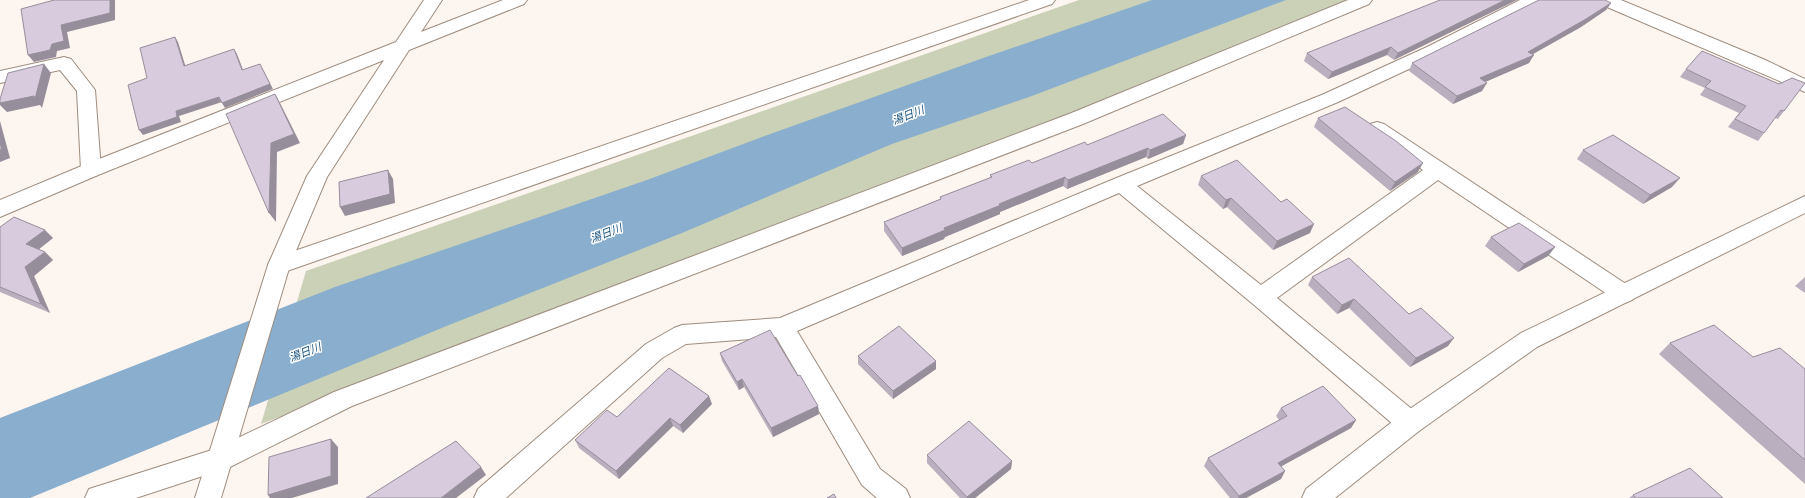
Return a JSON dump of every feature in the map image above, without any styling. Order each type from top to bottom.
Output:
[{"type":"street","points":[[208,498],[276,274],[317,176],[432,0]]},
{"type":"street","points":[[0,209],[91,170],[518,0]]},
{"type":"street","points":[[276,274],[1046,0]]},
{"type":"street","points":[[98,498],[221,459],[343,399],[1068,122],[1363,0]]},
{"type":"street","points":[[487,498],[654,351],[682,335],[782,327],[1121,184],[1331,98],[1433,51],[1533,0]]},
{"type":"street","points":[[1606,0],[1756,63],[1805,86]]},
{"type":"street","points":[[0,77],[64,63],[86,90],[91,170]]},
{"type":"street","points":[[1331,98],[1624,294]]},
{"type":"street","points":[[1261,298],[1437,170]]},
{"type":"street","points":[[1121,184],[1261,298],[1410,423]]},
{"type":"street","points":[[1315,498],[1410,423],[1529,340],[1805,204]]},
{"type":"street","points":[[782,327],[871,477],[897,498]]},
{"type":"green space","points":[[1079,0],[1348,0],[1076,119],[712,251],[261,424],[306,271]]},
{"type":"water","name":"湯日川","points":[[1152,0],[1286,0],[1029,97],[892,144],[682,233],[449,325],[30,498],[0,498],[0,418],[335,287],[647,180],[773,133],[986,57]]},
{"type":"building","points":[[54,0],[110,0],[110,13],[61,25],[64,41],[52,44],[50,50],[28,55],[21,9]]},
{"type":"building","points":[[1440,0],[1505,0],[1398,53],[1391,47],[1332,72],[1307,53]]},
{"type":"building","points":[[1539,0],[1605,0],[1611,3],[1528,52],[1534,55],[1480,78],[1487,83],[1457,96],[1412,63]]},
{"type":"building","points":[[175,37],[184,66],[234,49],[242,70],[260,64],[270,84],[222,103],[219,97],[176,111],[177,117],[139,130],[128,85],[147,78],[140,48]]},
{"type":"building","points":[[1702,51],[1779,84],[1792,78],[1805,83],[1784,111],[1781,110],[1764,133],[1735,119],[1746,106],[1705,87],[1711,81],[1686,69]]},
{"type":"building","points":[[44,64],[35,99],[34,96],[0,103],[8,73]]},
{"type":"building","points":[[275,94],[294,134],[271,143],[269,213],[226,114]]},
{"type":"building","points":[[1345,107],[1396,141],[1423,163],[1395,182],[1318,118]]},
{"type":"building","points":[[1163,114],[1186,135],[1150,150],[1148,148],[1068,180],[1065,177],[999,204],[1001,205],[944,228],[945,230],[902,248],[884,222],[941,199],[940,197],[992,177],[990,175],[1029,160],[1032,163],[1085,142],[1087,145]]},
{"type":"building","points":[[1613,135],[1680,178],[1650,195],[1583,150]]},
{"type":"building","points":[[1237,160],[1281,202],[1287,199],[1314,224],[1277,241],[1231,198],[1226,200],[1201,176]]},
{"type":"building","points":[[388,170],[390,194],[340,207],[339,182]]},
{"type":"building","points":[[14,217],[45,230],[26,244],[45,252],[25,267],[41,304],[0,287],[0,227]]},
{"type":"building","points":[[1519,223],[1555,247],[1524,264],[1491,237]]},
{"type":"building","points":[[1349,258],[1409,314],[1421,308],[1454,338],[1416,358],[1354,299],[1342,305],[1312,277]]},
{"type":"building","points":[[1714,325],[1753,357],[1780,348],[1805,369],[1805,460],[1670,343]]},
{"type":"building","points":[[899,326],[936,361],[893,391],[858,356]]},
{"type":"building","points":[[770,330],[798,376],[800,375],[818,406],[771,428],[742,379],[737,382],[720,353]]},
{"type":"building","points":[[669,368],[709,396],[680,425],[670,418],[616,471],[575,440],[607,410],[617,417]]},
{"type":"building","points":[[1323,386],[1356,420],[1278,463],[1285,471],[1239,496],[1208,458],[1287,416],[1281,408]]},
{"type":"building","points":[[969,421],[1012,461],[967,497],[927,455]]},
{"type":"building","points":[[331,439],[331,476],[268,495],[269,457]]},
{"type":"building","points":[[456,441],[481,467],[441,498],[366,498]]},
{"type":"building","points":[[1690,468],[1723,498],[1636,498],[1633,495]]},
{"type":"building","points":[[834,494],[836,498],[827,498]]}]
